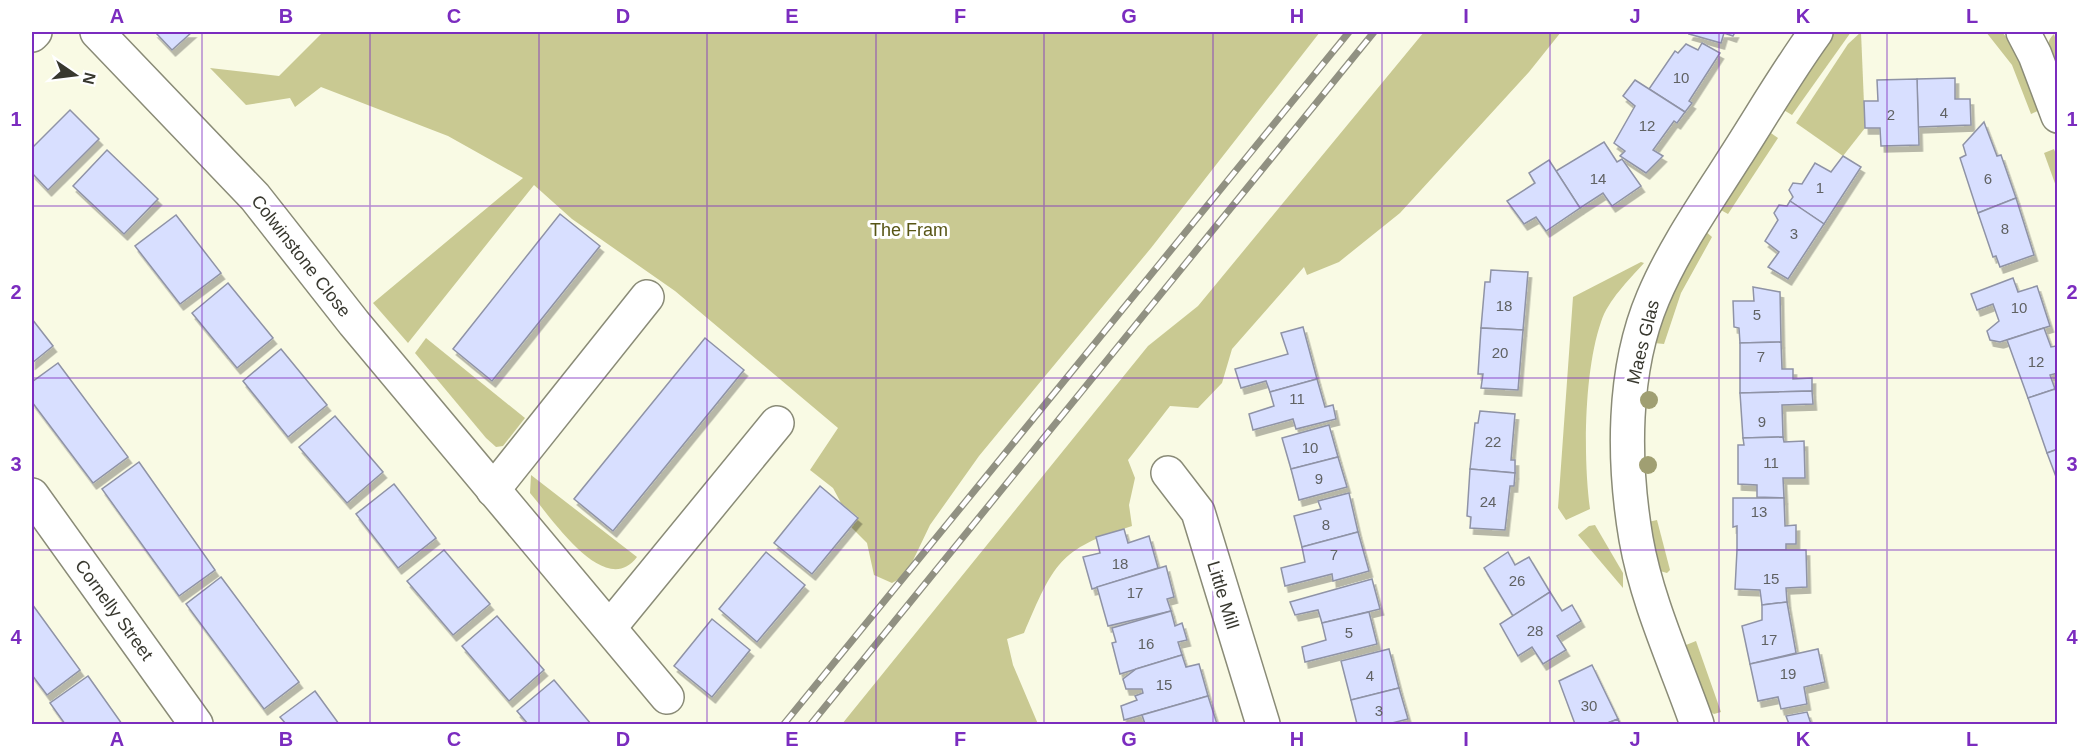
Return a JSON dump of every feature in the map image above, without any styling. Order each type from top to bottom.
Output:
[{"type":"street","points":[[32,35],[35,32]]},
{"type":"street","name":"Colwinstone Close","points":[[97,32],[255,197],[354,324],[667,697]]},
{"type":"street","name":"Maes Glas","points":[[1697,724],[1649,590],[1636,541],[1630,493],[1628,437],[1633,370],[1652,299],[1684,237],[1816,32]]},
{"type":"street","points":[[2023,32],[2035,55],[2058,116]]},
{"type":"street","points":[[493,490],[647,297]]},
{"type":"street","points":[[610,627],[777,423]]},
{"type":"street","name":"Little Mill","points":[[1168,473],[1198,512],[1263,724]]},
{"type":"street","name":"Cornelly Street","points":[[32,495],[196,724]]},
{"type":"green space","name":"The Fram","points":[[323,32],[1320,32],[1151,248],[979,456],[930,525],[906,575],[892,583],[874,575],[867,543],[851,527],[858,517],[841,503],[833,488],[810,470],[838,428],[675,291],[572,219],[534,185],[408,343],[373,303],[523,178],[448,136],[321,87],[295,107],[290,98],[246,105],[210,68],[279,76]]},
{"type":"green space","points":[[1424,32],[1561,32],[1529,72],[1400,213],[1339,262],[1307,275],[1304,267],[1232,349],[1222,383],[1198,408],[1170,406],[1128,460],[1135,478],[1129,505],[1132,526],[1107,534],[1073,552],[1052,575],[1024,633],[1007,639],[1013,665],[1038,724],[842,724],[1148,346],[1198,306]]},
{"type":"green space","points":[[1834,32],[1851,32],[1792,115],[1782,109]]},
{"type":"green space","points":[[1861,32],[1865,128],[1843,156],[1796,123],[1848,44]]},
{"type":"green space","points":[[1986,32],[2002,32],[2009,41],[2025,69],[2040,110],[2031,114],[2012,65]]},
{"type":"green space","points":[[2054,34],[2057,44],[2057,77],[2048,49],[2050,38]]},
{"type":"green space","points":[[1768,131],[1778,138],[1728,214],[1719,209]]},
{"type":"green space","points":[[2054,149],[2057,157],[2057,189],[2044,153]]},
{"type":"green space","points":[[1704,230],[1712,237],[1681,293],[1664,344],[1654,343],[1660,316]]},
{"type":"green space","points":[[1641,262],[1644,263],[1614,298],[1604,314],[1595,342],[1586,415],[1586,465],[1590,509],[1566,520],[1558,508],[1573,297]]},
{"type":"green space","points":[[426,338],[525,418],[503,446],[496,447],[486,438],[415,353]]},
{"type":"green space","points":[[531,475],[637,557],[624,568],[610,569],[595,562],[579,550],[530,493]]},
{"type":"green space","points":[[1657,520],[1670,570],[1667,573],[1660,571],[1648,522]]},
{"type":"green space","points":[[1595,525],[1623,573],[1623,588],[1578,535],[1589,526]]},
{"type":"green space","points":[[1696,641],[1721,712],[1714,714],[1708,710],[1686,645]]},
{"type":"building","points":[[155,32],[192,32],[172,50]]},
{"type":"building","points":[[1690,32],[1735,32],[1733,36],[1724,33],[1721,43],[1689,34]]},
{"type":"building","points":[[1702,43],[1720,53],[1689,101],[1692,103],[1685,112],[1649,89],[1675,51],[1678,53],[1686,44],[1698,50]]},
{"type":"building","points":[[1955,78],[1955,99],[1970,99],[1971,125],[1918,127],[1917,79]]},
{"type":"building","points":[[1917,79],[1919,145],[1881,146],[1880,128],[1865,128],[1864,101],[1878,101],[1877,80]]},
{"type":"building","points":[[1635,80],[1685,112],[1677,123],[1674,121],[1653,150],[1663,156],[1646,173],[1620,156],[1625,151],[1614,143],[1635,106],[1623,96]]},
{"type":"building","points":[[70,110],[99,139],[48,190],[32,173],[32,148]]},
{"type":"building","points":[[1984,122],[1997,156],[2001,155],[2016,198],[1978,213],[1960,158],[1966,155],[1963,145]]},
{"type":"building","points":[[1604,142],[1617,162],[1622,159],[1641,186],[1612,206],[1603,193],[1580,208],[1556,171]]},
{"type":"building","points":[[107,150],[158,199],[124,234],[73,186]]},
{"type":"building","points":[[1843,156],[1861,167],[1824,224],[1790,201],[1793,197],[1789,190],[1793,183],[1802,184],[1815,163],[1831,172]]},
{"type":"building","points":[[1549,160],[1580,208],[1546,231],[1536,217],[1524,224],[1507,201],[1535,183],[1529,173]]},
{"type":"building","points":[[2016,198],[2034,255],[2000,267],[1996,256],[1993,257],[1978,213]]},
{"type":"building","points":[[1790,201],[1824,224],[1788,279],[1768,267],[1779,252],[1765,241],[1778,220],[1774,213],[1779,205],[1787,206]]},
{"type":"building","points":[[560,214],[600,246],[492,381],[453,349]]},
{"type":"building","points":[[176,215],[221,273],[180,304],[135,246]]},
{"type":"building","points":[[1491,270],[1528,272],[1523,330],[1481,328],[1485,282],[1490,282]]},
{"type":"building","points":[[2013,278],[2018,292],[2037,286],[2050,326],[2000,342],[1990,340],[1987,331],[1999,321],[1993,304],[1977,310],[1971,294]]},
{"type":"building","points":[[228,283],[273,338],[237,368],[192,313]]},
{"type":"building","points":[[1753,287],[1780,292],[1781,342],[1740,343],[1739,328],[1734,327],[1733,301],[1754,301]]},
{"type":"building","points":[[32,319],[53,346],[32,363]]},
{"type":"building","points":[[1303,327],[1317,379],[1270,392],[1266,381],[1241,388],[1235,369],[1288,354],[1281,333]]},
{"type":"building","points":[[1481,328],[1523,330],[1518,390],[1481,388],[1483,374],[1478,374]]},
{"type":"building","points":[[2044,328],[2051,347],[2056,346],[2058,349],[2058,373],[2050,375],[2055,389],[2028,398],[2007,340]]},
{"type":"building","points":[[705,338],[744,370],[613,531],[574,499]]},
{"type":"building","points":[[1781,342],[1782,369],[1793,369],[1793,379],[1812,378],[1812,391],[1740,393],[1740,343]]},
{"type":"building","points":[[281,349],[327,405],[288,437],[243,381]]},
{"type":"building","points":[[58,363],[128,457],[93,483],[32,402],[32,382]]},
{"type":"building","points":[[1317,379],[1325,407],[1333,405],[1336,419],[1296,429],[1293,419],[1253,430],[1249,414],[1274,406],[1270,392]]},
{"type":"building","points":[[2055,389],[2058,397],[2058,449],[2047,453],[2028,398]]},
{"type":"building","points":[[1812,391],[1813,404],[1782,405],[1783,437],[1743,438],[1740,393]]},
{"type":"building","points":[[1480,411],[1515,414],[1511,460],[1515,460],[1515,473],[1470,469],[1475,423],[1478,423]]},
{"type":"building","points":[[335,416],[383,472],[347,503],[299,447]]},
{"type":"building","points":[[1329,425],[1338,457],[1291,469],[1282,438]]},
{"type":"building","points":[[1783,437],[1784,442],[1804,441],[1805,478],[1783,478],[1784,498],[1757,497],[1757,485],[1738,484],[1738,445],[1744,445],[1743,438]]},
{"type":"building","points":[[2058,449],[2058,482],[2047,453]]},
{"type":"building","points":[[1338,457],[1347,487],[1299,500],[1291,469]]},
{"type":"building","points":[[139,462],[215,570],[179,596],[102,489]]},
{"type":"building","points":[[1470,469],[1515,473],[1514,486],[1510,486],[1505,530],[1470,528],[1471,517],[1467,516]]},
{"type":"building","points":[[394,484],[436,538],[398,568],[356,514]]},
{"type":"building","points":[[820,486],[858,518],[812,574],[774,543]]},
{"type":"building","points":[[1349,493],[1358,532],[1302,547],[1294,516],[1321,509],[1318,501]]},
{"type":"building","points":[[1733,498],[1784,498],[1785,526],[1796,525],[1796,544],[1786,544],[1786,550],[1737,550],[1737,526],[1733,527]]},
{"type":"building","points":[[1124,529],[1128,543],[1149,536],[1158,568],[1092,589],[1083,557],[1100,553],[1096,537]]},
{"type":"building","points":[[1358,532],[1369,571],[1333,581],[1332,574],[1285,586],[1281,568],[1305,562],[1302,547]]},
{"type":"building","points":[[444,550],[490,604],[453,635],[407,581]]},
{"type":"building","points":[[1737,550],[1806,550],[1807,587],[1786,588],[1787,602],[1762,605],[1760,590],[1735,589]]},
{"type":"building","points":[[766,552],[805,585],[757,642],[719,609]]},
{"type":"building","points":[[1508,552],[1515,565],[1529,557],[1550,592],[1513,616],[1484,568]]},
{"type":"building","points":[[1166,566],[1174,597],[1167,599],[1171,611],[1108,626],[1097,587]]},
{"type":"building","points":[[221,577],[299,682],[264,709],[186,604]]},
{"type":"building","points":[[1372,579],[1380,609],[1322,623],[1318,610],[1295,615],[1290,602]]},
{"type":"building","points":[[1550,592],[1562,611],[1572,605],[1581,621],[1557,636],[1566,650],[1543,664],[1532,647],[1518,656],[1500,624]]},
{"type":"building","points":[[1787,602],[1796,653],[1750,664],[1742,626],[1762,620],[1762,605]]},
{"type":"building","points":[[32,604],[80,670],[47,695],[32,675]]},
{"type":"building","points":[[1171,611],[1175,626],[1182,623],[1187,640],[1178,642],[1182,655],[1120,674],[1112,643],[1116,642],[1112,628]]},
{"type":"building","points":[[1369,612],[1377,644],[1305,662],[1302,647],[1326,640],[1322,623]]},
{"type":"building","points":[[497,616],[544,670],[509,701],[462,646]]},
{"type":"building","points":[[712,619],[750,650],[712,697],[674,666]]},
{"type":"building","points":[[1389,649],[1399,688],[1351,700],[1341,661]]},
{"type":"building","points":[[1818,649],[1825,682],[1804,687],[1807,704],[1781,709],[1778,697],[1758,701],[1750,664]]},
{"type":"building","points":[[1182,655],[1186,667],[1199,664],[1208,696],[1124,720],[1121,706],[1137,700],[1135,696],[1143,693],[1142,689],[1126,689],[1123,679],[1136,669]]},
{"type":"building","points":[[1592,665],[1618,719],[1605,724],[1575,724],[1559,681]]},
{"type":"building","points":[[88,676],[122,724],[65,724],[50,703]]},
{"type":"building","points":[[554,680],[591,724],[528,724],[517,711]]},
{"type":"building","points":[[1399,688],[1408,719],[1388,724],[1357,724],[1351,700]]},
{"type":"building","points":[[315,691],[339,724],[286,724],[280,717]]},
{"type":"building","points":[[1208,696],[1217,724],[1145,724],[1142,715]]},
{"type":"building","points":[[1807,712],[1811,724],[1789,724],[1786,716]]},
{"type":"building","points":[[1618,719],[1620,724],[1605,724]]},
{"type":"railway","points":[[784,724],[1349,32]]},
{"type":"railway","points":[[811,724],[1374,32]]}]
